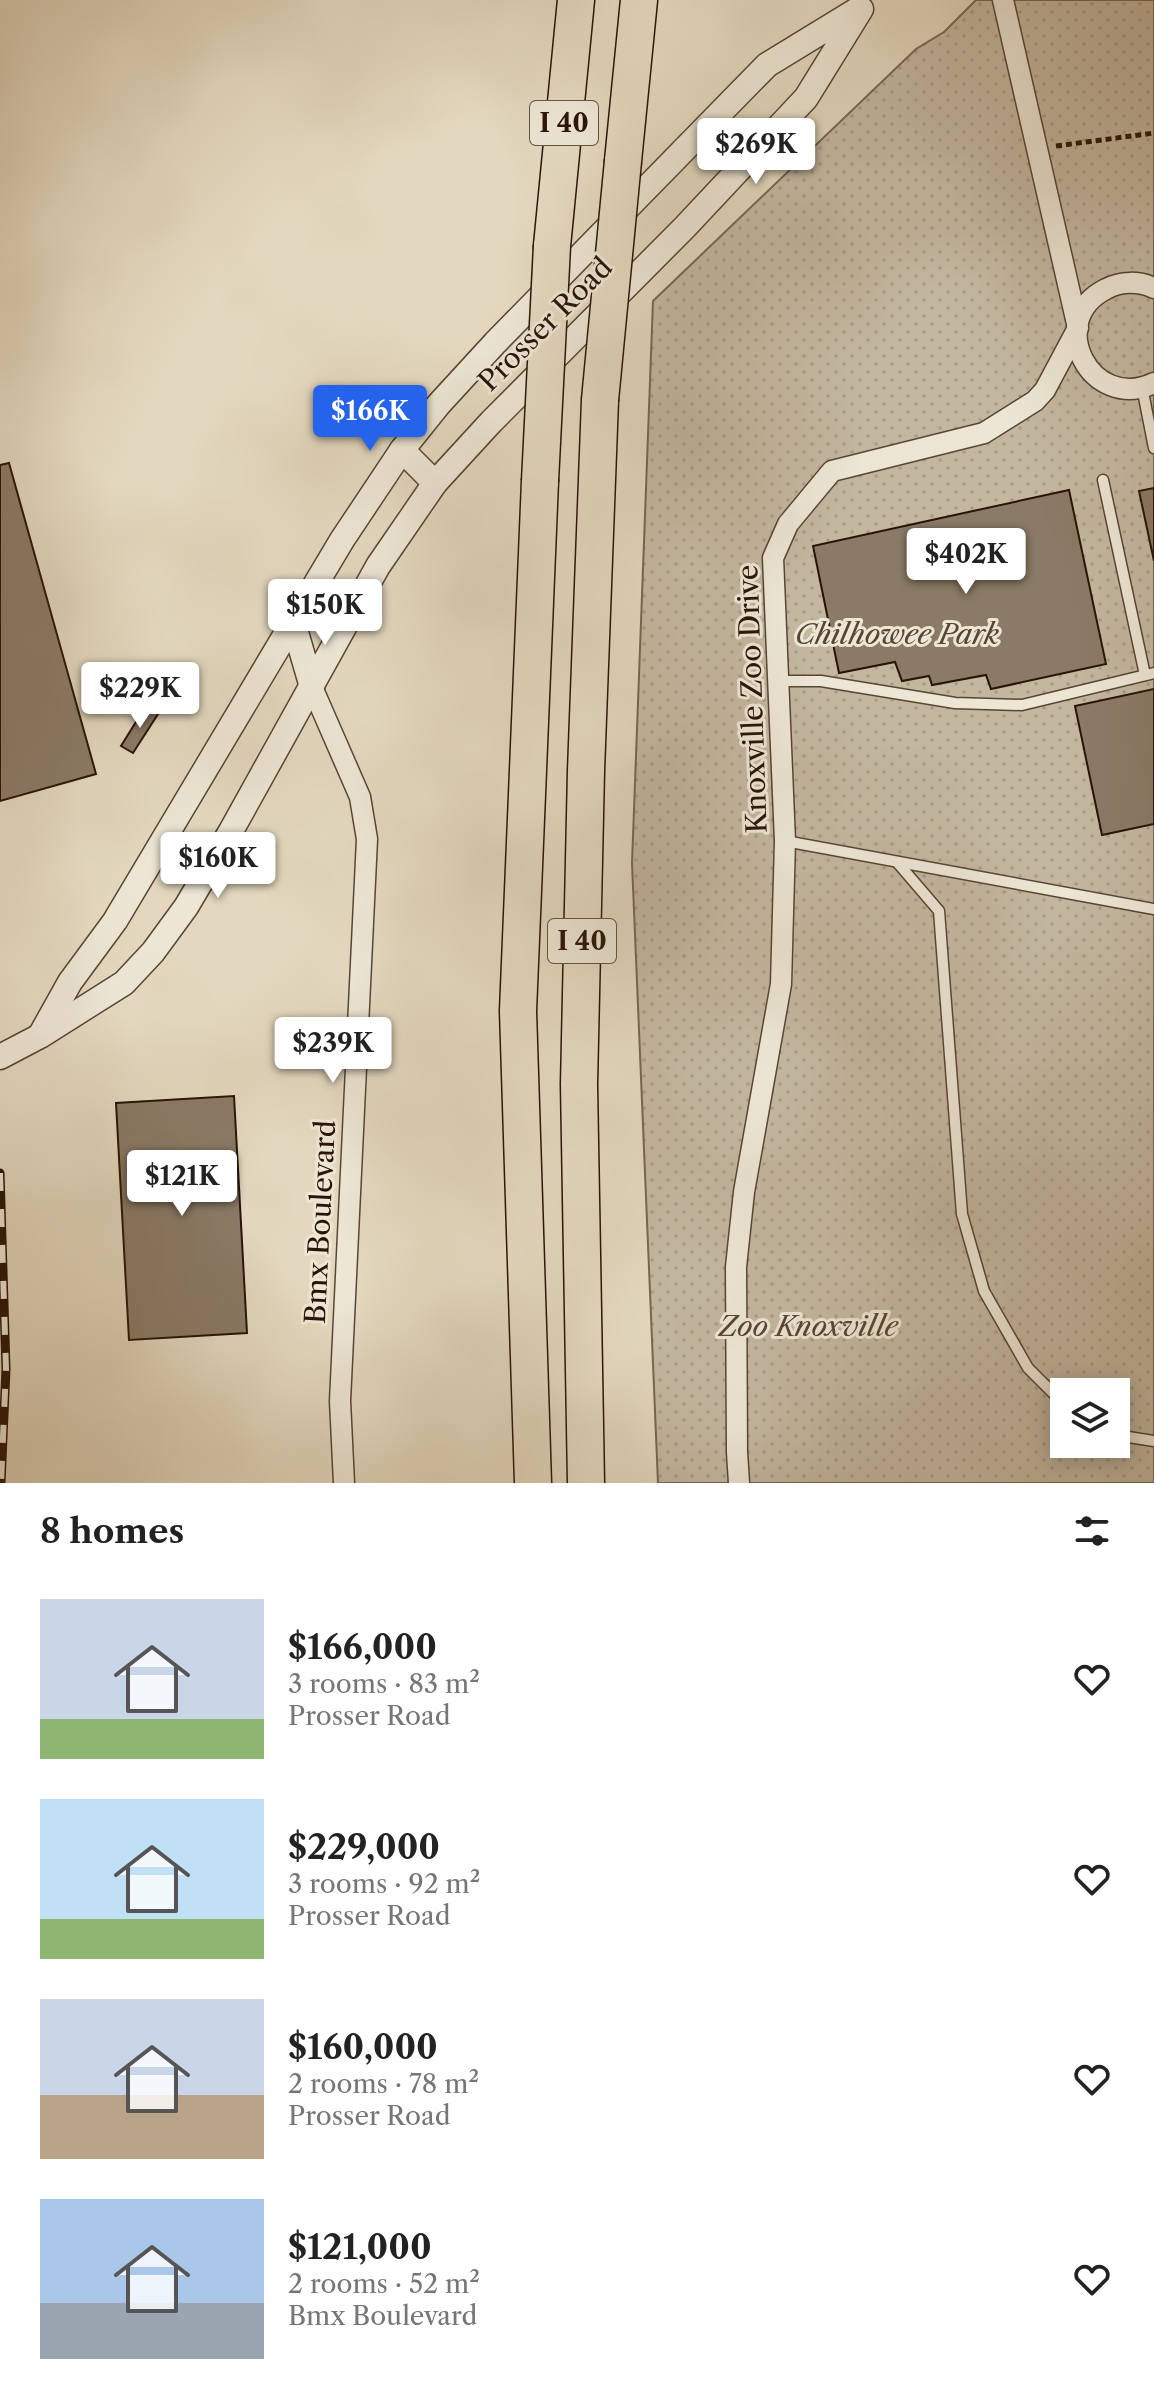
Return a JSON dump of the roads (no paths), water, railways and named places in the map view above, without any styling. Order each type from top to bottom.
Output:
[{"type":"highway","name":"I 40","points":[[533,1483],[518,1011],[552,246],[576,0]]},
{"type":"highway","name":"I 40","points":[[586,1483],[579,1084],[586,771],[600,400],[639,0]]},
{"type":"street","points":[[1003,0],[1078,328],[1076,339],[1080,355],[1089,370],[1101,381],[1117,388],[1148,385]]},
{"type":"street","name":"Prosser Road","points":[[40,1036],[70,982],[115,921],[363,506],[402,450],[495,343],[767,65],[865,4]]},
{"type":"street","name":"Prosser Road","points":[[0,1057],[40,1036],[124,983],[153,952],[186,907],[378,566],[435,483],[501,411],[685,227],[806,98],[865,4]]},
{"type":"street","name":"Knoxville Zoo Drive","points":[[739,1483],[736,1267],[744,1192],[781,984],[785,841],[773,558],[788,524],[832,471],[984,433],[1035,401],[1045,390],[1078,328],[1085,306],[1098,293],[1114,285],[1132,282],[1154,288]]},
{"type":"street","points":[[402,450],[435,483]]},
{"type":"street","points":[[293,622],[312,687]]},
{"type":"street","name":"Bmx Boulevard","points":[[312,687],[360,797],[367,839],[340,1401],[344,1483]]},
{"type":"lane","points":[[1148,385],[1154,448]]},
{"type":"lane","points":[[779,681],[821,681],[955,703],[1022,705],[1149,674],[1103,480]]},
{"type":"lane","points":[[785,841],[1154,909]]},
{"type":"lane","points":[[897,862],[939,911],[962,1214],[984,1291],[1028,1368],[1050,1390]]},
{"type":"lane","points":[[1130,1437],[1154,1441]]},
{"type":"railway","points":[[0,1173],[6,1369],[1,1483]]},
{"type":"park label","name":"Chilhowee Park","points":[[897,634]]},
{"type":"park label","name":"Zoo Knoxville","points":[[808,1326]]}]
